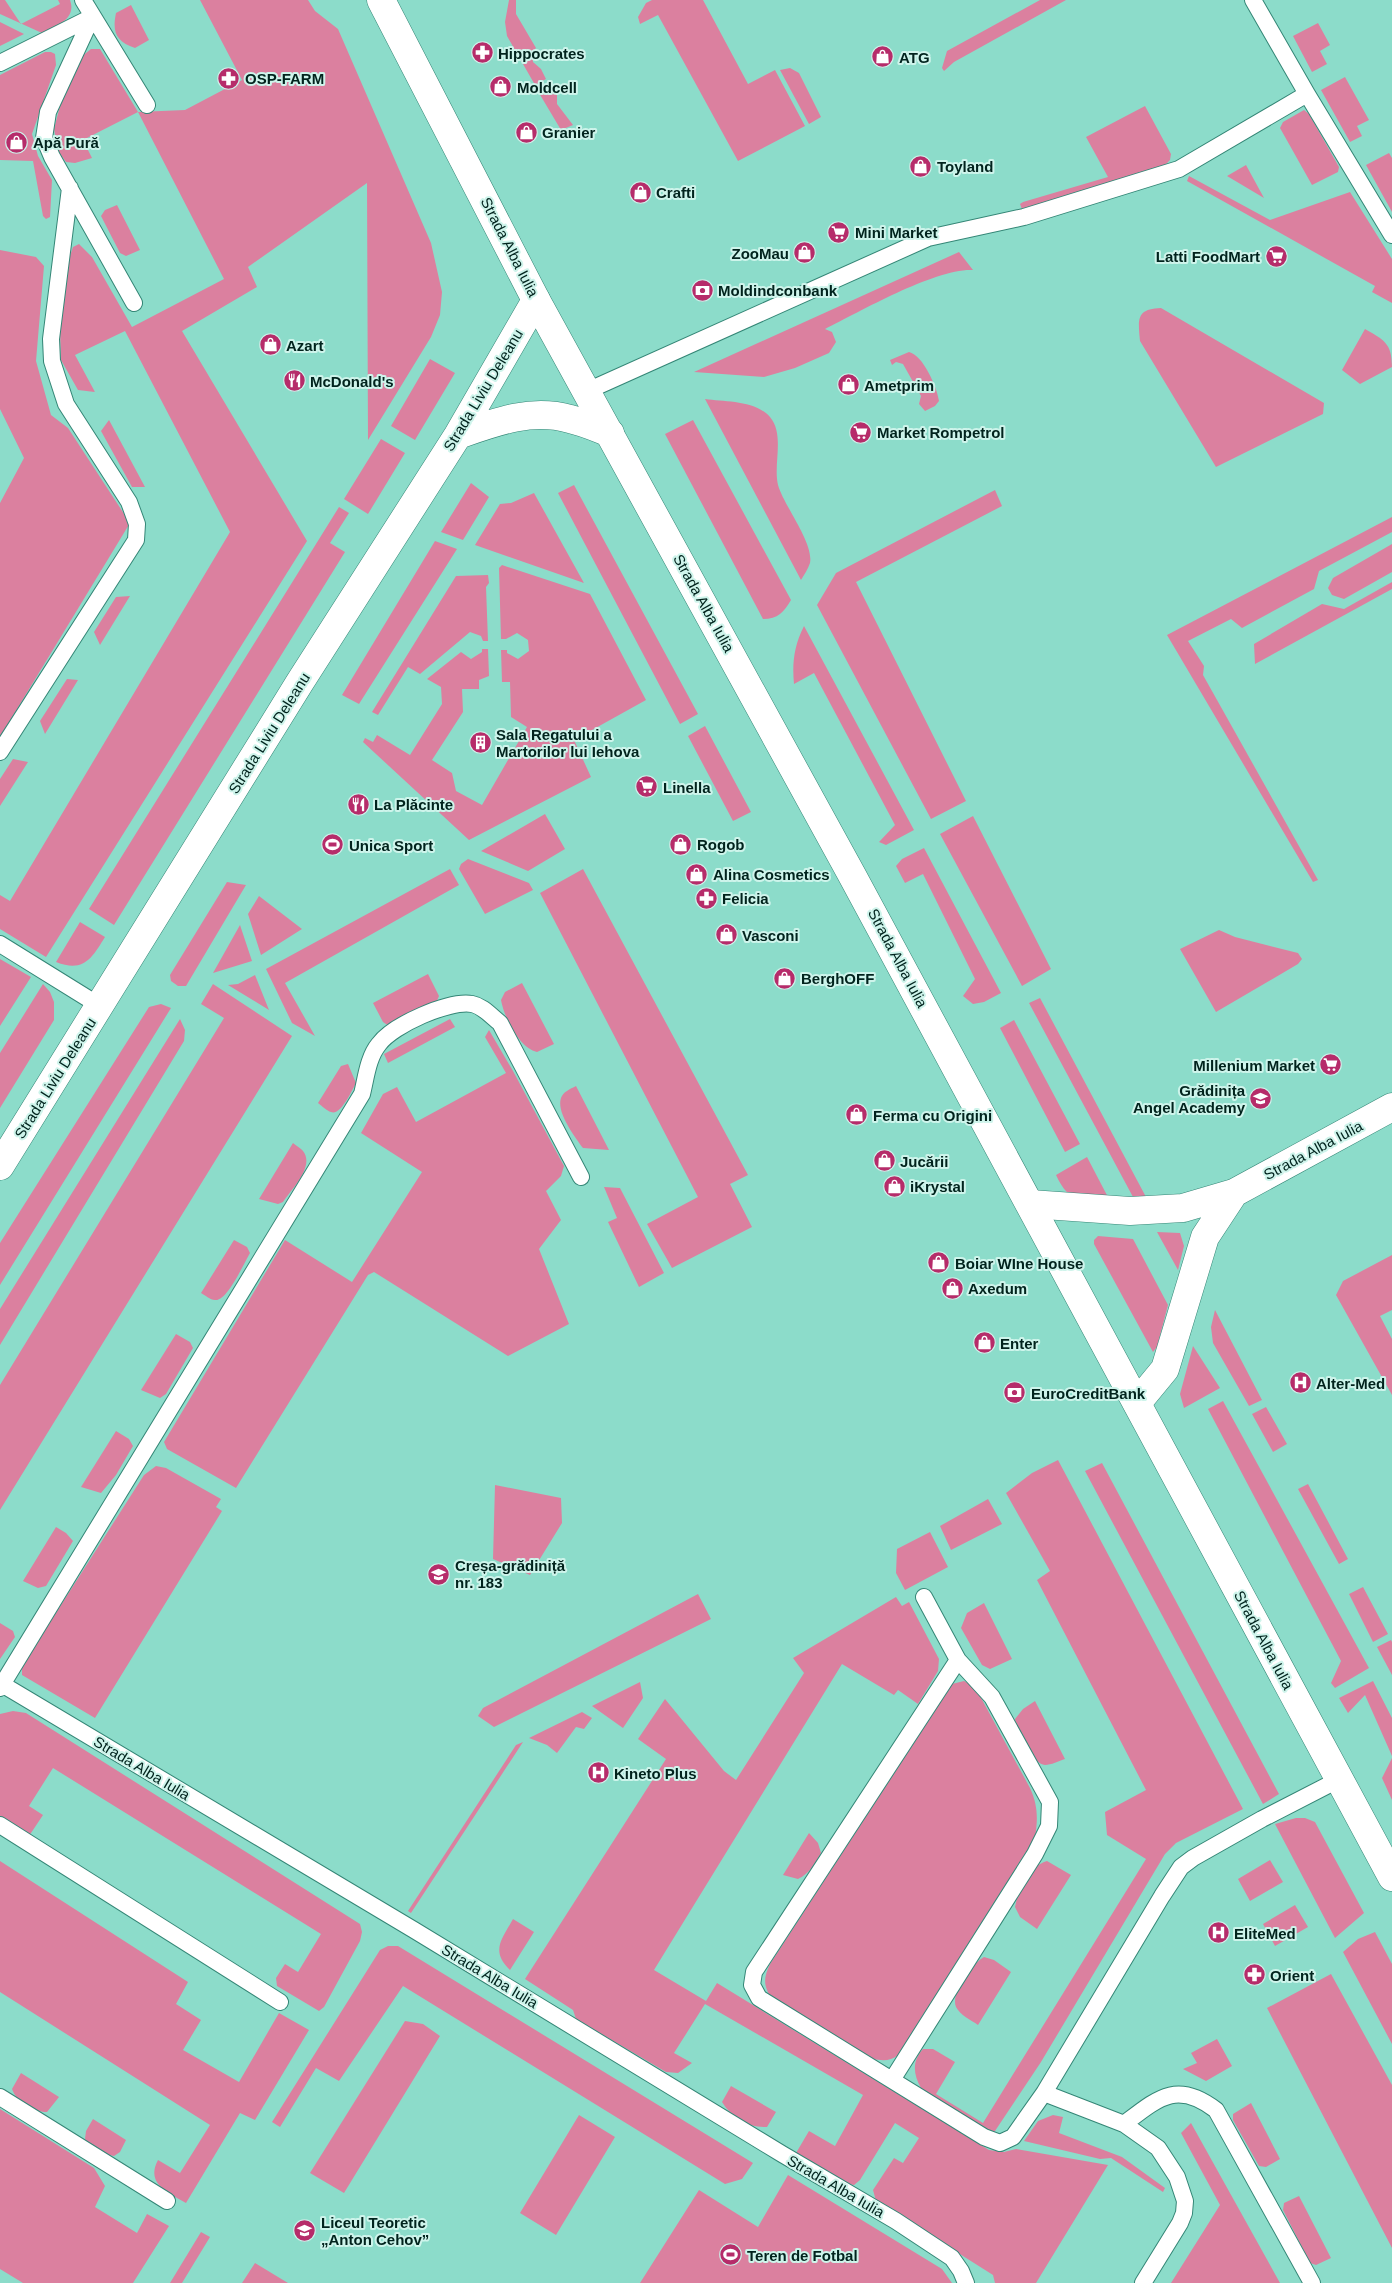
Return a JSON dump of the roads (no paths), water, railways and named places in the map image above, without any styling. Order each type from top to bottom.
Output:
[{"type":"main road","name":"Strada Alba Iulia","points":[[381,0],[536,300],[588,391],[1030,1204],[1392,1877]]},
{"type":"main road","name":"Strada Liviu Deleanu","points":[[0,1166],[300,682],[458,435],[536,300]]},
{"type":"main road","points":[[458,435],[510,417],[539,414],[569,418],[610,433]]},
{"type":"main road","name":"Strada Alba Iulia","points":[[1030,1204],[1130,1211],[1183,1208],[1234,1193],[1392,1107]]},
{"type":"main road","name":"Strada Alba Iulia","points":[[1137,1403],[1165,1369],[1205,1237],[1234,1193]]},
{"type":"lane","points":[[83,0],[147,105]]},
{"type":"lane","points":[[1253,0],[1306,94],[1392,235]]},
{"type":"lane","points":[[0,64],[92,17]]},
{"type":"lane","points":[[92,17],[48,112],[44,138],[52,157],[134,303]]},
{"type":"lane","points":[[588,391],[928,238],[1024,217],[1179,169],[1306,94]]},
{"type":"lane","points":[[0,752],[136,540],[137,524],[129,502],[66,404],[52,361],[51,339],[70,188]]},
{"type":"lane","points":[[0,944],[100,1006]]},
{"type":"lane","points":[[1,1685],[362,1094],[372,1054],[386,1036],[432,1011],[452,1005],[460,1003],[474,1004],[485,1010],[500,1023],[581,1177]]},
{"type":"lane","points":[[892,2080],[1035,1854],[1049,1826],[1050,1802],[992,1697],[958,1660],[924,1597]]},
{"type":"lane","points":[[958,1660],[754,1972],[752,1985],[759,1998],[984,2137],[1000,2143],[1013,2137],[1044,2093],[1181,1867],[1210,1847],[1340,1779]]},
{"type":"lane","name":"Strada Alba Iulia","points":[[1,1685],[414,1930],[782,2154],[896,2221],[952,2258],[962,2271],[966,2283]]},
{"type":"lane","points":[[0,1825],[280,2002]]},
{"type":"lane","points":[[1044,2093],[1124,2124],[1158,2148],[1177,2177],[1185,2201],[1184,2213],[1180,2223],[1143,2283]]},
{"type":"lane","points":[[1124,2124],[1155,2100],[1170,2094],[1187,2094],[1203,2100],[1216,2110],[1312,2283]]},
{"type":"lane","points":[[0,2097],[167,2201]]},
{"type":"place","name":"Hippocrates","points":[[482,53]]},
{"type":"place","name":"ATG","points":[[883,57]]},
{"type":"place","name":"OSP-FARM","points":[[229,78]]},
{"type":"place","name":"Moldcell","points":[[501,87]]},
{"type":"place","name":"Granier","points":[[526,132]]},
{"type":"place","name":"Apă Pură","points":[[17,142]]},
{"type":"place","name":"Toyland","points":[[921,166]]},
{"type":"place","name":"Crafti","points":[[640,192]]},
{"type":"place","name":"Mini Market","points":[[839,232]]},
{"type":"place","name":"ZooMau","points":[[805,253]]},
{"type":"place","name":"Latti FoodMart","points":[[1276,256]]},
{"type":"place","name":"Moldindconbank","points":[[702,290]]},
{"type":"place","name":"Azart","points":[[270,345]]},
{"type":"place","name":"McDonald's","points":[[294,381]]},
{"type":"place","name":"Ametprim","points":[[848,385]]},
{"type":"place","name":"Market Rompetrol","points":[[861,432]]},
{"type":"place","name":"Sala Regatului a Martorilor lui Iehova","points":[[480,743]]},
{"type":"place","name":"Linella","points":[[647,787]]},
{"type":"place","name":"La Plăcinte","points":[[358,804]]},
{"type":"place","name":"Rogob","points":[[681,844]]},
{"type":"place","name":"Unica Sport","points":[[333,845]]},
{"type":"place","name":"Alina Cosmetics","points":[[697,874]]},
{"type":"place","name":"Felicia","points":[[706,898]]},
{"type":"place","name":"Vasconi","points":[[726,935]]},
{"type":"place","name":"BerghOFF","points":[[785,978]]},
{"type":"place","name":"Millenium Market","points":[[1331,1065]]},
{"type":"place","name":"Grădinița Angel Academy","points":[[1261,1099]]},
{"type":"place","name":"Ferma cu Origini","points":[[857,1115]]},
{"type":"place","name":"Jucării","points":[[884,1161]]},
{"type":"place","name":"iKrystal","points":[[894,1186]]},
{"type":"place","name":"Boiar WIne House","points":[[939,1263]]},
{"type":"place","name":"Axedum","points":[[952,1288]]},
{"type":"place","name":"Enter","points":[[984,1343]]},
{"type":"place","name":"Alter-Med","points":[[1300,1383]]},
{"type":"place","name":"EuroCreditBank","points":[[1015,1393]]},
{"type":"place","name":"Creșa-grădiniță nr. 183","points":[[439,1574]]},
{"type":"place","name":"Kineto Plus","points":[[598,1773]]},
{"type":"place","name":"EliteMed","points":[[1218,1933]]},
{"type":"place","name":"Orient","points":[[1254,1975]]},
{"type":"place","name":"Liceul Teoretic „Anton Cehov”","points":[[305,2231]]},
{"type":"place","name":"Teren de Fotbal","points":[[731,2255]]}]
